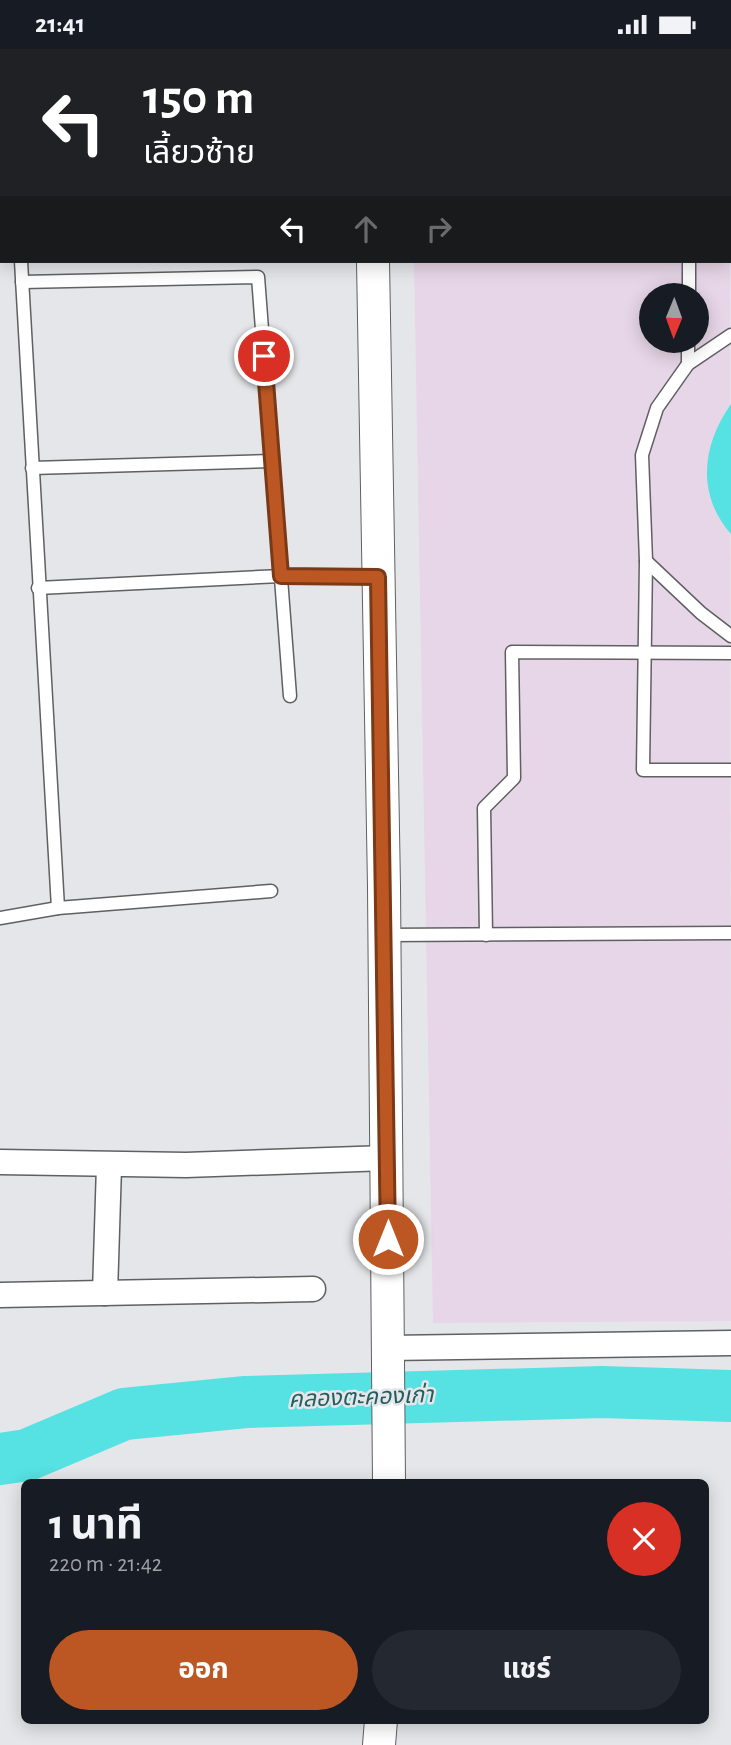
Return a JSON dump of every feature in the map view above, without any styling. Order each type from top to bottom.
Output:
[{"type":"street","points":[[373,263],[385,935],[389,1479]]},
{"type":"street","points":[[0,1162],[109,1166],[387,1158]]},
{"type":"street","points":[[105,1293],[109,1166]]},
{"type":"street","points":[[0,1295],[313,1289]]},
{"type":"street","points":[[389,1353],[731,1343]]},
{"type":"street","points":[[379,1745],[381,1724]]},
{"type":"lane","points":[[21,263],[58,908]]},
{"type":"lane","points":[[689,283],[690,263]]},
{"type":"lane","points":[[22,282],[258,277],[290,697]]},
{"type":"lane","points":[[731,335],[688,363],[657,408],[642,455],[646,561],[643,770],[731,769]]},
{"type":"lane","points":[[688,353],[688,363]]},
{"type":"lane","points":[[32,468],[272,461]]},
{"type":"lane","points":[[646,561],[701,613],[731,636]]},
{"type":"lane","points":[[38,588],[281,576],[378,577]]},
{"type":"lane","points":[[486,935],[484,808],[514,778],[512,652],[731,653]]},
{"type":"lane","points":[[0,918],[58,908],[271,891]]},
{"type":"lane","points":[[385,935],[731,933]]},
{"type":"shaded area","points":[[414,263],[730,263],[731,1321],[433,1323]]},
{"type":"water","points":[[731,404],[731,534],[712,503],[707,469],[714,436]]},
{"type":"waterway","name":"คลองตะคองเก่า","points":[[0,1459],[27,1455],[124,1414],[246,1402],[602,1392],[731,1396]]},
{"type":"route","points":[[264,356],[281,576],[378,577],[388,1239]]}]
